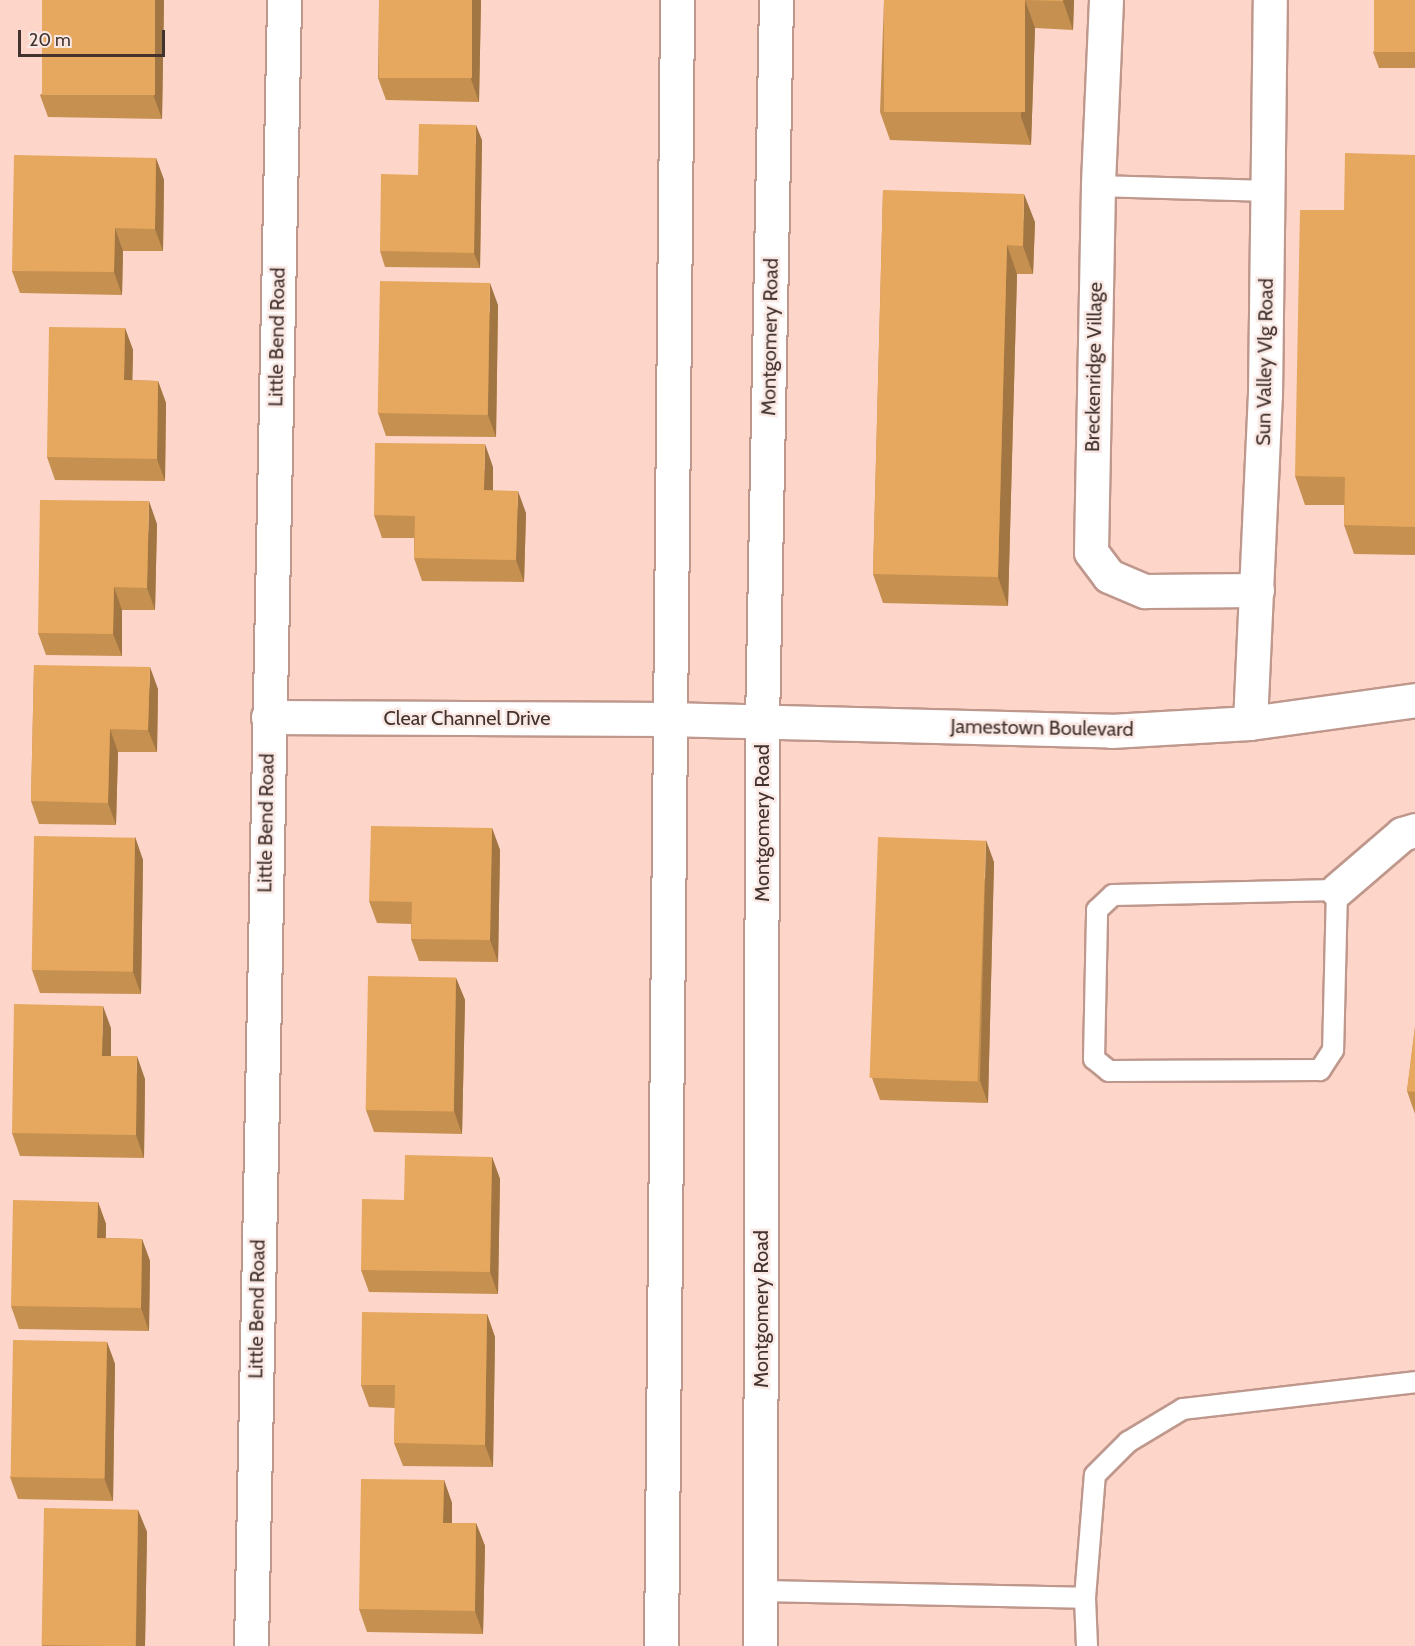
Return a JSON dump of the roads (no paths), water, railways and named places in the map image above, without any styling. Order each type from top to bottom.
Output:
[{"type":"street","name":"Little Bend Road","points":[[250,1646],[284,0]]},
{"type":"street","points":[[661,1646],[667,719],[677,0]]},
{"type":"street","name":"Montgomery Road","points":[[760,1646],[762,723],[776,0]]},
{"type":"street","name":"Breckenridge Village","points":[[1106,0],[1098,186],[1091,552],[1109,576],[1145,591],[1257,590]]},
{"type":"street","name":"Sun Valley Vlg Road","points":[[1250,723],[1257,590],[1268,191],[1270,0]]},
{"type":"street","name":"Jamestown Boulevard","points":[[667,719],[1111,731],[1250,723],[1415,700]]},
{"type":"street","name":"Clear Channel Drive","points":[[268,717],[667,719]]},
{"type":"street","points":[[1337,890],[1402,834],[1415,830]]},
{"type":"lane","points":[[1098,186],[1268,191]]},
{"type":"lane","points":[[1337,890],[1333,1050],[1320,1070],[1109,1071],[1094,1059],[1097,910],[1113,896],[1337,890]]},
{"type":"lane","points":[[1087,1646],[1085,1598],[1095,1475],[1128,1442],[1183,1409],[1415,1382]]},
{"type":"lane","points":[[760,1591],[1085,1598]]}]
